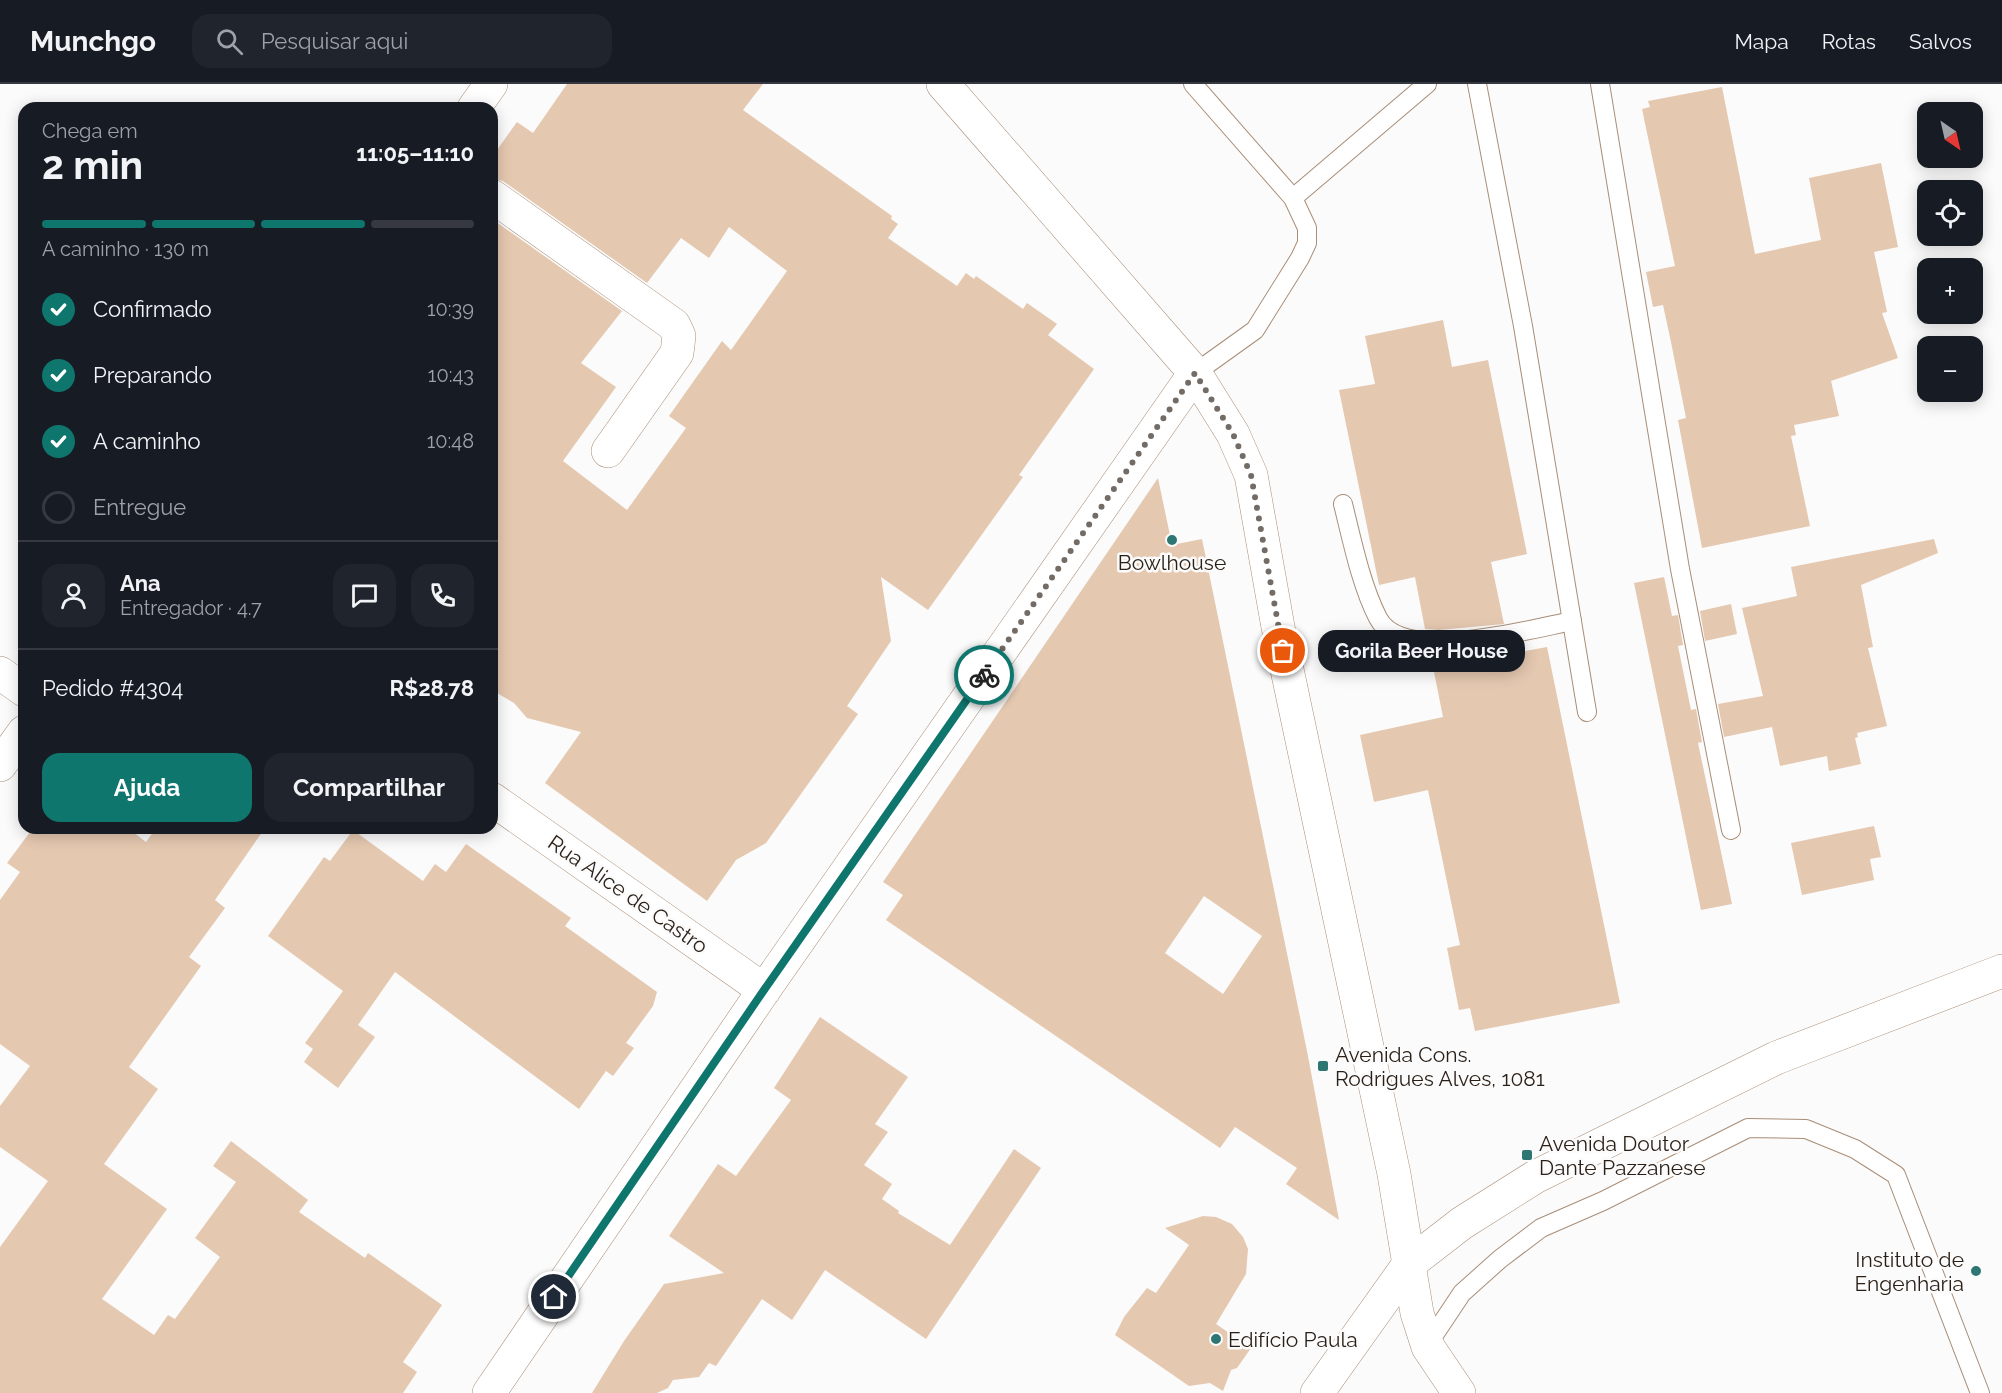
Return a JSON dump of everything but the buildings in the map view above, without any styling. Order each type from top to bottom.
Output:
[{"type":"street","points":[[478,102],[490,84]]},
{"type":"street","points":[[943,84],[1195,373],[1233,434],[1251,475],[1278,627],[1391,1163],[1417,1313],[1428,1344],[1459,1393]]},
{"type":"street","points":[[498,200],[674,325],[679,336],[677,353],[608,451]]},
{"type":"street","points":[[489,1393],[764,990],[1195,373]]},
{"type":"street","points":[[0,673],[18,686]]},
{"type":"street","points":[[0,765],[18,740]]},
{"type":"street","name":"Rua Alice de Castro","points":[[498,803],[764,990]]},
{"type":"street","points":[[1317,1393],[1409,1264],[1462,1223],[1535,1177],[1755,1068],[2002,971]]},
{"type":"lane","points":[[1193,84],[1293,198],[1307,228],[1307,243],[1300,258],[1255,330],[1195,373]]},
{"type":"lane","points":[[1293,198],[1427,84]]},
{"type":"lane","points":[[1477,84],[1523,326],[1587,712]]},
{"type":"lane","points":[[1600,84],[1680,569],[1731,830]]},
{"type":"lane","points":[[1343,504],[1357,559],[1379,620],[1399,637],[1439,641],[1483,639],[1572,621]]},
{"type":"lane","points":[[1428,1344],[1462,1293],[1500,1258],[1541,1228],[1604,1201],[1748,1128],[1806,1129],[1855,1149],[1896,1175],[1980,1393]]},
{"type":"way so far","points":[[984,675],[1195,373],[1233,434],[1251,475],[1283,651]]},
{"type":"place","name":"Bowlhouse","points":[[1172,540]]},
{"type":"place","name":"Gorila Beer House","points":[[1283,651]]},
{"type":"place","name":"Avenida Cons. Rodrigues Alves, 1081","points":[[1323,1066]]},
{"type":"place","name":"Avenida Doutor Dante Pazzanese","points":[[1527,1155]]},
{"type":"place","name":"Instituto de Engenharia","points":[[1976,1271]]},
{"type":"place","name":"Edifício Paula","points":[[1216,1339]]},
{"type":"route","points":[[554,1297],[764,990],[984,675]]}]
